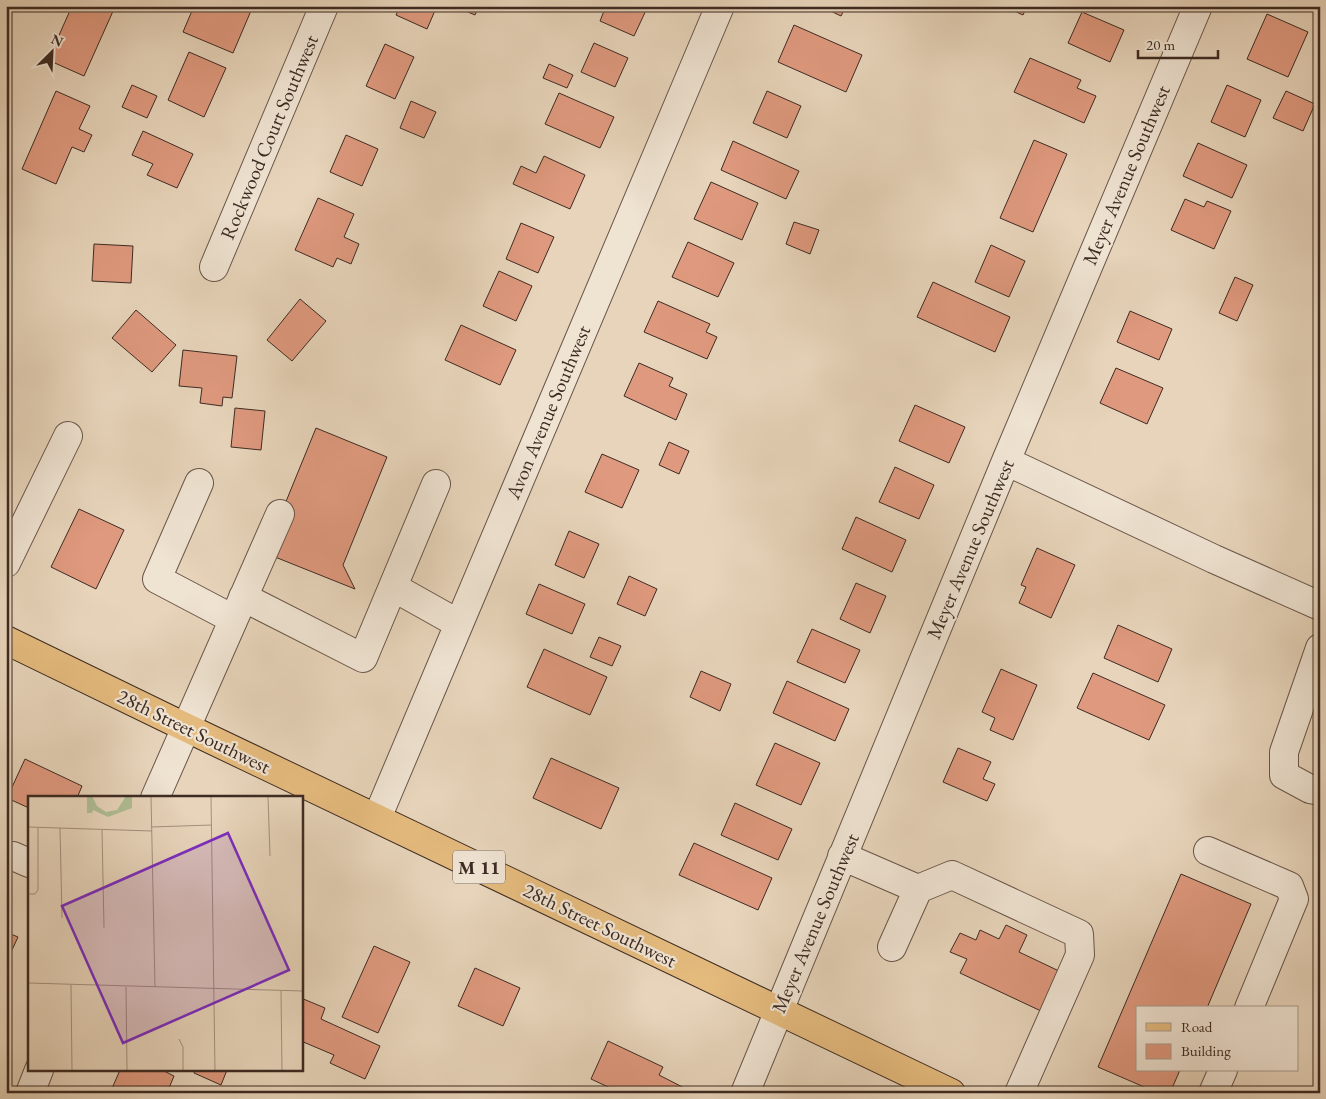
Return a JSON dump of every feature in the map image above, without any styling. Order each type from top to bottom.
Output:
[{"type":"main road","name":"28th Street Southwest","points":[[7,642],[951,1093]]},
{"type":"street","name":"Rockwood Court Southwest","points":[[214,267],[324,6]]},
{"type":"street","name":"Avon Avenue Southwest","points":[[377,818],[720,6]]},
{"type":"street","name":"Meyer Avenue Southwest","points":[[745,1093],[1006,461],[1198,6]]},
{"type":"street","points":[[6,563],[68,436]]},
{"type":"street","points":[[1006,461],[1214,559],[1320,606]]},
{"type":"street","points":[[199,483],[157,578],[363,658],[436,484]]},
{"type":"street","points":[[156,796],[280,514]]},
{"type":"street","points":[[393,587],[459,624]]},
{"type":"street","points":[[1320,648],[1284,752],[1284,775],[1310,789],[1320,791]]},
{"type":"street","points":[[1208,851],[1289,886],[1294,899],[1250,1006]]},
{"type":"street","points":[[6,856],[13,856],[28,863]]},
{"type":"street","points":[[842,856],[918,889]]},
{"type":"street","points":[[892,947],[918,889],[952,875],[1079,934],[1080,954],[1019,1093]]},
{"type":"street","points":[[30,1093],[38,1072]]},
{"type":"street","points":[[1214,1093],[1222,1072]]},
{"type":"building","points":[[72,6],[108,6],[114,9],[84,76],[48,60]]},
{"type":"building","points":[[194,6],[253,6],[233,53],[183,32]]},
{"type":"building","points":[[400,6],[437,6],[427,29],[396,15]]},
{"type":"building","points":[[454,6],[479,6],[475,15]]},
{"type":"building","points":[[606,6],[648,6],[634,36],[600,21]]},
{"type":"building","points":[[820,6],[846,6],[841,16]]},
{"type":"building","points":[[1003,6],[1027,6],[1023,15]]},
{"type":"building","points":[[1082,12],[1124,30],[1110,62],[1068,43]]},
{"type":"building","points":[[1267,14],[1308,32],[1288,77],[1247,59]]},
{"type":"building","points":[[794,25],[862,55],[846,92],[778,62]]},
{"type":"building","points":[[594,43],[628,58],[615,87],[581,72]]},
{"type":"building","points":[[385,44],[414,57],[395,99],[366,86]]},
{"type":"building","points":[[189,52],[226,68],[204,117],[168,100]]},
{"type":"building","points":[[1030,58],[1081,80],[1077,88],[1096,96],[1084,123],[1014,92]]},
{"type":"building","points":[[549,64],[573,75],[567,88],[543,78]]},
{"type":"building","points":[[132,85],[157,96],[147,118],[122,107]]},
{"type":"building","points":[[1227,85],[1261,100],[1245,137],[1211,122]]},
{"type":"building","points":[[56,91],[90,106],[79,129],[92,135],[84,152],[72,147],[56,184],[22,169]]},
{"type":"building","points":[[767,91],[801,106],[787,138],[753,123]]},
{"type":"building","points":[[1286,91],[1315,104],[1303,131],[1273,118]]},
{"type":"building","points":[[559,93],[614,117],[600,148],[545,124]]},
{"type":"building","points":[[411,101],[436,112],[424,138],[400,128]]},
{"type":"building","points":[[143,131],[193,154],[177,188],[147,175],[153,164],[132,155]]},
{"type":"building","points":[[346,135],[378,149],[362,186],[330,172]]},
{"type":"building","points":[[1034,140],[1067,154],[1033,232],[1000,218]]},
{"type":"building","points":[[733,141],[799,171],[786,199],[721,170]]},
{"type":"building","points":[[1198,143],[1247,165],[1232,198],[1183,176]]},
{"type":"building","points":[[544,156],[585,175],[570,209],[513,184],[521,166],[536,173]]},
{"type":"building","points":[[711,182],[758,203],[742,240],[694,219]]},
{"type":"building","points":[[318,198],[354,214],[344,237],[359,244],[351,264],[337,258],[333,267],[295,250]]},
{"type":"building","points":[[1185,199],[1204,207],[1207,201],[1231,211],[1214,249],[1171,230]]},
{"type":"building","points":[[794,222],[819,230],[810,254],[786,244]]},
{"type":"building","points":[[521,223],[554,237],[538,273],[506,259]]},
{"type":"building","points":[[688,242],[734,263],[718,297],[672,277]]},
{"type":"building","points":[[94,244],[133,246],[131,283],[92,281]]},
{"type":"building","points":[[991,245],[1025,261],[1009,297],[975,282]]},
{"type":"building","points":[[499,271],[532,286],[516,321],[483,306]]},
{"type":"building","points":[[1235,277],[1253,285],[1237,321],[1219,313]]},
{"type":"building","points":[[933,282],[1010,317],[995,352],[917,317]]},
{"type":"building","points":[[300,299],[326,321],[292,361],[267,340]]},
{"type":"building","points":[[658,301],[710,324],[706,332],[717,337],[707,359],[644,332]]},
{"type":"building","points":[[136,310],[176,345],[152,372],[112,338]]},
{"type":"building","points":[[1130,311],[1172,329],[1159,360],[1117,342]]},
{"type":"building","points":[[461,325],[516,350],[500,385],[445,360]]},
{"type":"building","points":[[183,350],[237,356],[232,398],[223,397],[222,406],[200,403],[202,388],[179,386]]},
{"type":"building","points":[[639,363],[673,378],[669,386],[687,394],[676,420],[624,396]]},
{"type":"building","points":[[1116,368],[1163,388],[1147,424],[1100,403]]},
{"type":"building","points":[[915,405],[965,427],[949,463],[899,441]]},
{"type":"building","points":[[235,408],[265,411],[261,450],[231,447]]},
{"type":"building","points":[[316,428],[387,457],[343,565],[355,589],[265,553]]},
{"type":"building","points":[[669,442],[689,451],[679,474],[659,465]]},
{"type":"building","points":[[602,454],[639,470],[622,508],[585,492]]},
{"type":"building","points":[[895,467],[934,485],[919,519],[879,502]]},
{"type":"building","points":[[79,509],[124,530],[96,589],[51,567]]},
{"type":"building","points":[[856,517],[906,540],[892,572],[842,549]]},
{"type":"building","points":[[569,531],[599,544],[584,578],[555,565]]},
{"type":"building","points":[[1037,548],[1075,565],[1051,618],[1019,603],[1026,587],[1021,585]]},
{"type":"building","points":[[629,576],[657,589],[645,616],[617,604]]},
{"type":"building","points":[[856,583],[886,596],[870,633],[840,619]]},
{"type":"building","points":[[539,584],[585,604],[572,634],[526,614]]},
{"type":"building","points":[[1118,625],[1172,649],[1158,682],[1104,658]]},
{"type":"building","points":[[812,629],[860,650],[845,683],[797,662]]},
{"type":"building","points":[[599,637],[621,646],[612,666],[590,657]]},
{"type":"building","points":[[544,649],[607,677],[590,715],[527,687]]},
{"type":"building","points":[[1001,669],[1037,685],[1013,740],[990,730],[995,718],[982,712]]},
{"type":"building","points":[[701,671],[731,684],[720,711],[690,697]]},
{"type":"building","points":[[1093,673],[1165,705],[1149,740],[1077,708]]},
{"type":"building","points":[[787,681],[849,709],[835,741],[773,713]]},
{"type":"building","points":[[775,743],[820,763],[801,805],[756,785]]},
{"type":"building","points":[[958,748],[991,762],[983,779],[995,784],[987,801],[943,782]]},
{"type":"building","points":[[551,758],[619,788],[601,829],[533,798]]},
{"type":"building","points":[[25,759],[82,786],[78,796],[28,796],[28,808],[7,798]]},
{"type":"building","points":[[735,803],[792,829],[778,860],[721,835]]},
{"type":"building","points":[[694,843],[772,878],[758,910],[679,875]]},
{"type":"building","points":[[1181,874],[1251,904],[1208,1006],[1136,1006],[1136,1072],[1179,1072],[1170,1093],[1158,1093],[1098,1067]]},
{"type":"building","points":[[1006,925],[1027,935],[1019,952],[1059,971],[1041,1011],[960,973],[967,959],[950,952],[960,933],[976,940],[980,930],[999,939]]},
{"type":"building","points":[[6,932],[18,937],[6,963]]},
{"type":"building","points":[[374,946],[410,962],[378,1033],[342,1017]]},
{"type":"building","points":[[475,968],[520,988],[503,1026],[458,1006]]},
{"type":"building","points":[[302,998],[325,1008],[321,1019],[380,1046],[365,1079],[330,1063],[334,1055],[302,1041]]},
{"type":"building","points":[[608,1041],[663,1067],[659,1075],[694,1093],[621,1093],[591,1079]]},
{"type":"building","points":[[119,1072],[166,1072],[174,1076],[167,1093],[110,1093]]},
{"type":"building","points":[[194,1072],[226,1072],[221,1085]]}]
